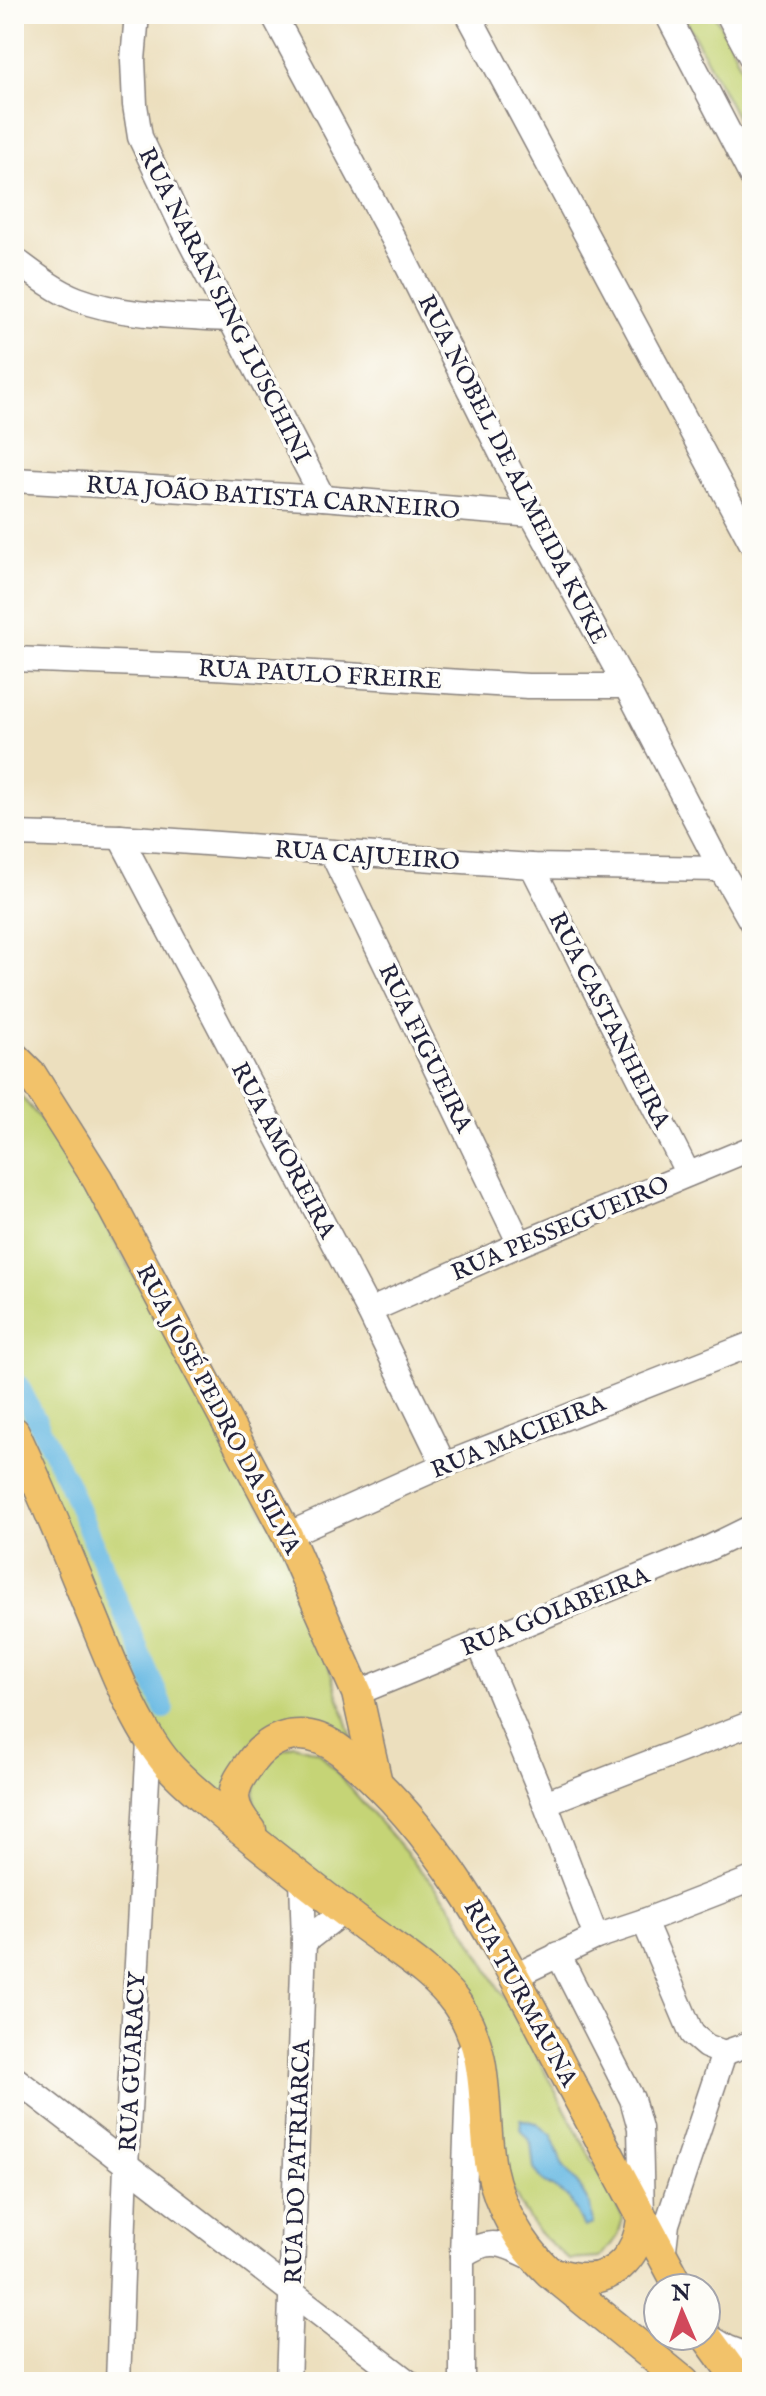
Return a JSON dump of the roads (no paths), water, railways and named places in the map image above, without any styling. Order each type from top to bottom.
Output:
[{"type":"main road","name":"RUA JOSÉ PEDRO DA SILVA","points":[[14,1057],[31,1074],[98,1180],[287,1535],[357,1693],[377,1783]]},
{"type":"main road","points":[[14,1432],[149,1742],[192,1789],[302,1879],[439,1984],[457,2005],[480,2059],[486,2093],[491,2167],[501,2202],[542,2266],[684,2382]]},
{"type":"main road","name":"RUA TURMAUNA","points":[[264,1848],[237,1812],[234,1798],[237,1782],[253,1758],[271,1741],[293,1734],[317,1736],[339,1749],[377,1783],[434,1848],[460,1884],[515,1976],[656,2234],[673,2272]]},
{"type":"main road","points":[[542,2266],[584,2279],[600,2276],[616,2270],[635,2249],[656,2234]]},
{"type":"main road","points":[[718,2352],[744,2382]]},
{"type":"street","name":"RUA NARAN SING LUSCHINI","points":[[137,14],[133,60],[140,137],[323,498]]},
{"type":"street","name":"RUA NOBEL DE ALMEIDA KUKE","points":[[273,14],[400,251],[532,515],[752,923]]},
{"type":"street","points":[[468,14],[752,544]]},
{"type":"street","points":[[667,14],[752,177]]},
{"type":"street","points":[[728,14],[752,59]]},
{"type":"street","points":[[14,259],[74,298],[114,310],[230,319]]},
{"type":"street","name":"RUA JOÃO BATISTA CARNEIRO","points":[[14,480],[323,498],[532,515]]},
{"type":"street","name":"RUA PAULO FREIRE","points":[[14,659],[214,667],[528,686],[626,686]]},
{"type":"street","name":"RUA CAJUEIRO","points":[[14,834],[120,837],[532,866],[721,869]]},
{"type":"street","name":"RUA AMOREIRA","points":[[120,837],[369,1311],[444,1465]]},
{"type":"street","name":"RUA FIGUEIRA","points":[[332,853],[520,1244]]},
{"type":"street","name":"RUA CASTANHEIRA","points":[[532,866],[688,1174]]},
{"type":"street","name":"RUA PESSEGUEIRO","points":[[369,1311],[520,1244],[752,1148]]},
{"type":"street","name":"RUA MACIEIRA","points":[[287,1535],[444,1465],[752,1344]]},
{"type":"street","name":"RUA GOIABEIRA","points":[[357,1693],[707,1549],[750,1522]]},
{"type":"street","points":[[478,1641],[596,1937]]},
{"type":"street","points":[[545,1803],[752,1723]]},
{"type":"street","name":"RUA GUARACY","points":[[118,2382],[126,2166],[149,1742]]},
{"type":"street","name":"RUA DO PATRIARCA","points":[[288,2382],[304,1942],[302,1879]]},
{"type":"street","points":[[515,1976],[596,1937],[752,1879]]},
{"type":"street","points":[[304,1942],[344,1911]]},
{"type":"street","points":[[644,1921],[692,2034],[706,2046],[743,2047],[656,2234]]},
{"type":"street","name":"RUA TURMAUNA","points":[[558,1954],[632,2099],[640,2128],[656,2234]]},
{"type":"street","points":[[462,2382],[462,2256],[470,2030]]},
{"type":"street","points":[[14,2078],[408,2382]]},
{"type":"street","points":[[462,2256],[475,2247],[489,2243],[502,2244],[542,2266]]},
{"type":"street","points":[[722,2344],[752,2357]]},
{"type":"water","points":[[521,2119],[536,2123],[552,2135],[562,2164],[590,2205],[593,2224],[584,2227],[569,2198],[544,2182],[534,2169],[531,2143],[520,2129]]},
{"type":"waterway","points":[[19,1385],[68,1483],[164,1709]]}]
